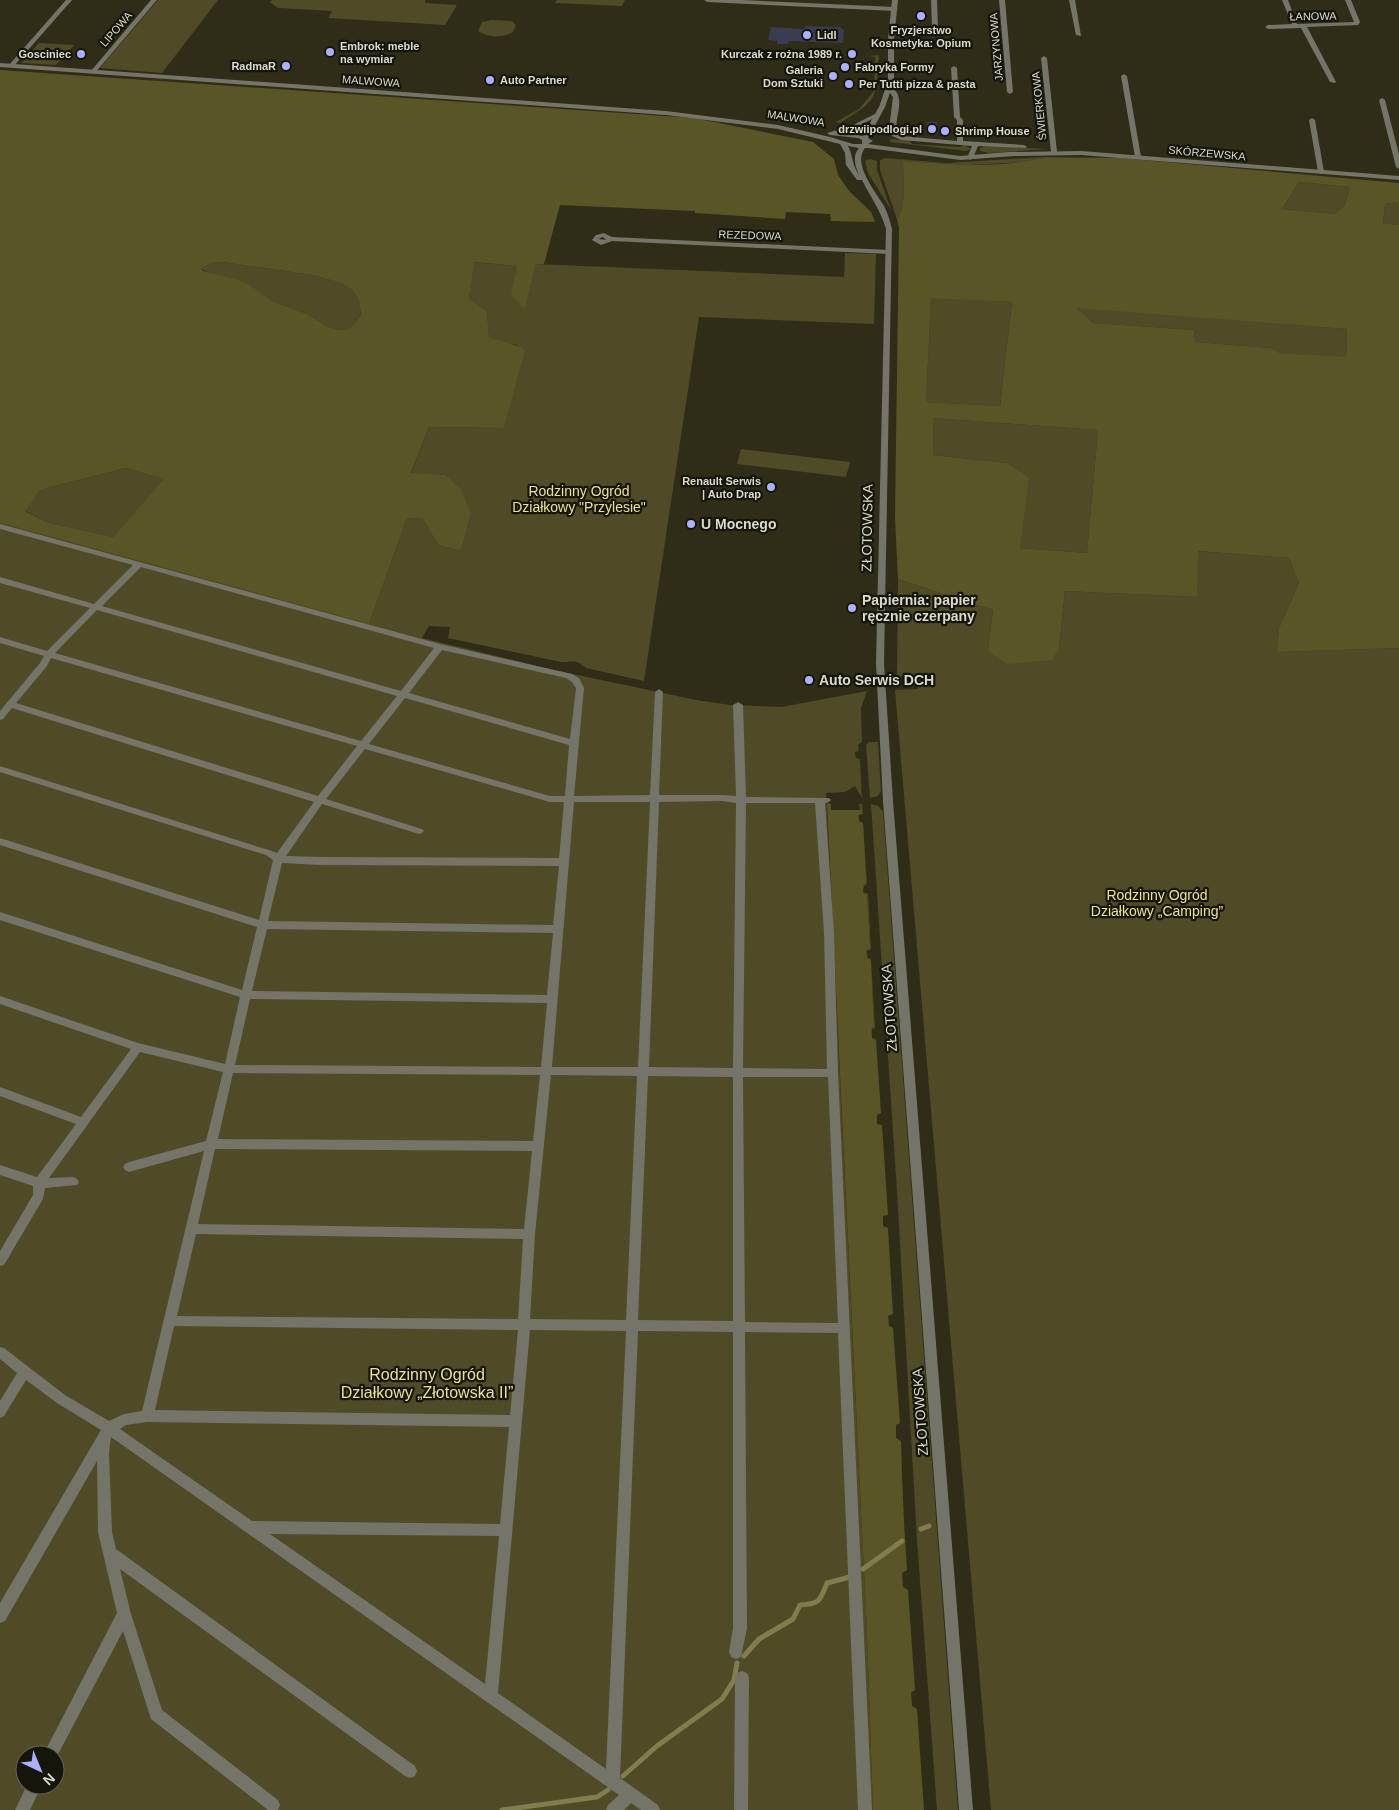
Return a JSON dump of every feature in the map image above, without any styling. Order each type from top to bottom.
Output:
[{"type":"street","points":[[11,66],[69,0]]},
{"type":"street","name":"LIPOWA","points":[[92,72],[154,0]]},
{"type":"street","points":[[707,0],[895,9]]},
{"type":"street","points":[[857,159],[858,150],[866,143],[867,134],[891,82],[891,40],[895,0]]},
{"type":"street","points":[[934,0],[935,27]]},
{"type":"street","name":"JARZYNOWA","points":[[1002,0],[1010,92]]},
{"type":"street","points":[[1072,0],[1079,35]]},
{"type":"street","points":[[1285,0],[1294,26]]},
{"type":"street","name":"ŁANOWA","points":[[1268,27],[1352,25],[1357,22],[1348,0]]},
{"type":"street","points":[[1303,26],[1333,82]]},
{"type":"street","name":"ŚWIERKOWA","points":[[1044,58],[1054,152]]},
{"type":"street","name":"MALWOWA","points":[[0,65],[627,110],[766,123],[827,133],[867,134]]},
{"type":"street","points":[[954,68],[958,117],[960,120],[960,143]]},
{"type":"street","points":[[1124,76],[1138,157]]},
{"type":"street","points":[[889,88],[895,93],[897,101],[892,118],[894,136],[1024,147]]},
{"type":"street","points":[[1382,100],[1399,167]]},
{"type":"street","points":[[827,133],[853,127],[876,115]]},
{"type":"street","points":[[843,143],[842,138],[876,115]]},
{"type":"street","points":[[1312,120],[1321,172]]},
{"type":"street","name":"MALWOWA","points":[[740,121],[817,135],[850,146],[862,146]]},
{"type":"street","name":"SKÓRZEWSKA","points":[[867,134],[883,146]]},
{"type":"street","name":"MALWOWA","points":[[817,135],[849,158]]},
{"type":"street","name":"ZŁOTOWSKA","points":[[843,143],[847,149],[851,168],[881,205]]},
{"type":"street","points":[[972,156],[976,144]]},
{"type":"street","name":"SKÓRZEWSKA","points":[[862,146],[883,146],[972,156],[1054,152],[1138,157],[1399,178]]},
{"type":"street","points":[[857,159],[883,146]]},
{"type":"street","name":"ZŁOTOWSKA","points":[[857,159],[860,172],[881,205],[889,223],[880,677],[966,1810]]},
{"type":"street","name":"REZEDOWA","points":[[610,239],[889,252]]},
{"type":"street","points":[[0,526],[440,647],[569,676],[576,680],[580,688],[546,1072],[529,1234],[524,1325],[491,1696]]},
{"type":"street","points":[[0,717],[44,664],[49,654],[139,564]]},
{"type":"street","points":[[0,580],[574,743]]},
{"type":"street","points":[[0,640],[550,799],[722,798],[741,800],[823,800],[865,1810]]},
{"type":"street","points":[[147,1416],[278,859],[402,694],[440,647]]},
{"type":"street","points":[[613,1782],[659,692]]},
{"type":"street","points":[[11,705],[419,831]]},
{"type":"street","points":[[736,1652],[740,1628],[738,1073],[741,800],[738,705]]},
{"type":"street","points":[[0,769],[268,853],[278,859],[564,862]]},
{"type":"street","points":[[0,841],[262,925],[558,929]]},
{"type":"street","points":[[0,916],[246,995],[552,998]]},
{"type":"street","points":[[0,1000],[138,1047],[229,1069],[833,1073]]},
{"type":"street","points":[[0,1261],[38,1196],[38,1183],[138,1047]]},
{"type":"street","points":[[0,1091],[83,1122]]},
{"type":"street","points":[[128,1167],[212,1144],[538,1146]]},
{"type":"street","points":[[0,1170],[38,1183],[72,1182]]},
{"type":"street","points":[[192,1229],[529,1234]]},
{"type":"street","points":[[170,1321],[844,1328]]},
{"type":"street","points":[[0,1352],[61,1399],[109,1428],[653,1810]]},
{"type":"street","points":[[0,1412],[25,1371]]},
{"type":"street","points":[[0,1616],[109,1428],[124,1420],[147,1416],[515,1421]]},
{"type":"street","points":[[109,1428],[103,1453],[105,1532],[124,1614],[156,1714],[273,1805]]},
{"type":"street","points":[[249,1527],[506,1530]]},
{"type":"street","points":[[111,1554],[410,1770]]},
{"type":"street","points":[[55,1745],[124,1614]]},
{"type":"street","points":[[741,1810],[742,1678]]},
{"type":"street","points":[[22,1810],[30,1795]]},
{"type":"street","points":[[612,1810],[630,1795]]},
{"type":"green space","points":[[158,0],[218,0],[162,73],[100,68]]},
{"type":"green space","points":[[272,0],[425,0],[425,3],[457,5],[445,25],[328,18],[332,11],[278,8],[270,2]]},
{"type":"green space","points":[[557,0],[625,0],[622,6],[555,3]]},
{"type":"green space","points":[[492,20],[511,21],[516,25],[513,32],[500,36],[486,35],[478,31],[482,22]]},
{"type":"green space","points":[[39,43],[74,45],[56,65],[21,63]]},
{"type":"green space","points":[[879,55],[877,81],[873,96],[869,102],[853,115],[840,123],[836,122],[859,109],[874,91],[875,57],[869,56]]},
{"type":"green space","points":[[891,139],[910,141],[912,144],[960,147],[964,145],[971,149],[966,151],[890,142]]},
{"type":"green space","points":[[986,146],[1047,149],[989,153],[980,151],[980,148]]},
{"type":"green space","points":[[1044,157],[1120,158],[1044,158],[1029,162],[967,165],[903,161],[903,200],[897,219],[880,170],[880,160],[886,158],[947,163]]},
{"type":"green space","points":[[870,159],[877,161],[877,170],[891,210],[868,173],[865,161]]},
{"type":"green space","points":[[1299,182],[1350,187],[1345,205],[1334,214],[1282,209]]},
{"type":"green space","points":[[1399,202],[1399,225],[1383,223],[1385,204]]},
{"type":"green space","name":"Rodzinny Ogród Działkowy „Złotowska II”","points":[[845,253],[876,254],[874,324],[699,317],[644,681],[586,668],[576,662],[561,662],[448,638],[450,627],[429,626],[422,638],[554,670],[696,700],[730,705],[781,707],[867,691],[861,708],[862,742],[858,745],[859,751],[855,752],[856,758],[860,759],[862,798],[855,786],[845,792],[826,793],[867,1634],[873,1810],[0,1810],[0,523],[369,624],[407,518],[423,519],[438,545],[461,551],[471,514],[445,475],[411,474],[429,427],[504,428],[517,345],[501,342],[489,337],[487,311],[469,299],[473,262],[517,266],[525,310],[536,264],[844,277]]},
{"type":"green space","points":[[222,262],[313,275],[341,283],[352,290],[359,300],[361,315],[353,326],[347,329],[338,330],[327,326],[307,314],[272,301],[201,269],[211,263]]},
{"type":"green space","points":[[931,297],[1012,302],[1000,406],[926,402]]},
{"type":"green space","points":[[1076,307],[1347,329],[1346,358],[1280,353],[1271,348],[1195,342],[1194,330],[1093,323]]},
{"type":"green space","points":[[933,418],[1098,430],[1087,553],[1020,548],[1007,463],[933,455]]},
{"type":"green space","points":[[741,449],[850,462],[846,477],[737,464]]},
{"type":"green space","points":[[126,468],[165,479],[113,537],[46,522],[24,510],[40,490]]},
{"type":"green space","name":"Rodzinny Ogród Działkowy „Camping”","points":[[1197,551],[1289,558],[1299,583],[1279,628],[1277,652],[1399,648],[1399,1810],[991,1810],[895,690],[918,689],[917,676],[897,676],[898,579],[993,610],[988,651],[1059,648],[1065,591],[1197,597]]},
{"type":"green space","points":[[869,742],[878,742],[881,791],[878,796],[870,798],[866,745]]},
{"type":"green space","points":[[859,804],[862,804],[863,814],[859,815],[859,821],[863,823],[867,884],[864,886],[863,892],[868,894],[871,949],[867,951],[868,958],[871,959],[875,1028],[872,1029],[872,1038],[876,1039],[881,1113],[876,1041],[872,1039],[871,1029],[874,1026],[871,960],[867,958],[866,949],[870,945],[867,895],[863,893],[858,814],[862,811]]},
{"type":"green space","points":[[871,804],[878,806],[883,811],[958,1810],[937,1810],[917,1540],[897,1191]]},
{"type":"shaded area","points":[[0,70],[694,118],[813,142],[834,159],[838,175],[849,191],[871,212],[875,222],[831,221],[830,214],[786,212],[785,219],[695,213],[695,211],[560,205],[544,264],[536,264],[525,310],[511,294],[517,266],[474,262],[469,299],[487,311],[489,337],[525,350],[504,428],[429,427],[411,473],[445,475],[461,489],[471,514],[461,551],[438,545],[423,519],[407,518],[369,624],[0,523]],"holes":[[[222,262],[313,275],[341,283],[352,290],[359,300],[361,315],[353,326],[347,329],[338,330],[327,326],[307,314],[272,301],[248,284],[201,269],[211,263]],[[126,468],[164,479],[113,537],[46,522],[25,511],[40,490]]]},
{"type":"shaded area","points":[[1044,158],[1120,158],[1399,183],[1399,202],[1385,204],[1383,223],[1399,225],[1399,648],[1277,652],[1279,628],[1299,583],[1289,558],[1198,551],[1197,597],[1065,591],[1059,648],[1052,660],[1007,664],[988,651],[993,610],[898,579],[895,518],[899,228],[897,219],[903,200],[903,161],[991,165]],"holes":[[[1299,182],[1350,187],[1345,205],[1334,214],[1282,209]],[[931,298],[1012,302],[1000,406],[926,402]],[[1077,308],[1347,329],[1346,357],[1280,353],[1271,348],[1195,342],[1194,330],[1093,323]],[[933,418],[1098,430],[1087,553],[1020,548],[1029,478],[1007,463],[933,455]]]},
{"type":"shaded area","points":[[827,803],[831,804],[831,810],[862,810],[862,813],[858,815],[859,822],[863,824],[866,882],[863,885],[863,893],[867,895],[870,945],[870,948],[866,950],[867,958],[871,960],[874,1026],[871,1029],[872,1038],[876,1041],[881,1113],[877,1115],[877,1124],[882,1125],[888,1215],[883,1216],[883,1226],[888,1228],[893,1314],[888,1316],[889,1326],[893,1328],[900,1423],[896,1425],[896,1438],[901,1441],[907,1570],[902,1573],[903,1587],[908,1590],[915,1690],[911,1693],[912,1706],[917,1709],[924,1810],[873,1810],[867,1634]]},
{"type":"building","name":"Lidl","points":[[805,26],[839,27],[844,30],[843,43],[789,41],[788,44],[777,44],[777,41],[768,40],[771,27],[804,29]]},
{"type":"building","name":"drzwiipodlogi.pl","points":[[927,122],[937,122],[938,134],[927,133]]},
{"type":"waterway","points":[[921,1529],[929,1526]]},
{"type":"waterway","points":[[863,1569],[902,1541]]},
{"type":"waterway","points":[[744,1656],[759,1639],[793,1619],[800,1605],[812,1604],[821,1598],[827,1583],[850,1577]]},
{"type":"waterway","points":[[623,1776],[657,1746],[722,1699],[734,1680],[737,1663]]},
{"type":"waterway","points":[[502,1810],[597,1797],[608,1790]]},
{"type":"place","name":"Fryzjerstwo Kosmetyka: Opium","points":[[921,16]]},
{"type":"place","name":"Lidl","points":[[807,35]]},
{"type":"place","name":"Embrok: meble na wymiar","points":[[330,52]]},
{"type":"place","name":"Gosciniec","points":[[81,54]]},
{"type":"place","name":"Kurczak z rożna 1989 r.","points":[[852,54]]},
{"type":"place","name":"RadmaR","points":[[286,66]]},
{"type":"place","name":"Fabryka Formy","points":[[845,67]]},
{"type":"place","name":"Galeria Dom Sztuki","points":[[833,76]]},
{"type":"place","name":"Auto Partner","points":[[490,80]]},
{"type":"place","name":"Per Tutti pizza & pasta","points":[[849,84]]},
{"type":"place","name":"drzwiipodlogi.pl","points":[[932,129]]},
{"type":"place","name":"Shrimp House","points":[[945,131]]},
{"type":"place","name":"Renault Serwis | Auto Drap","points":[[771,487]]},
{"type":"place","name":"U Mocnego","points":[[691,524]]},
{"type":"place","name":"Papiernia: papier ręcznie czerpany","points":[[852,608]]},
{"type":"place","name":"Auto Serwis DCH","points":[[809,680]]},
{"type":"park label","name":"Rodzinny Ogród Działkowy \"Przylesie\"","points":[[579,500]]}]
